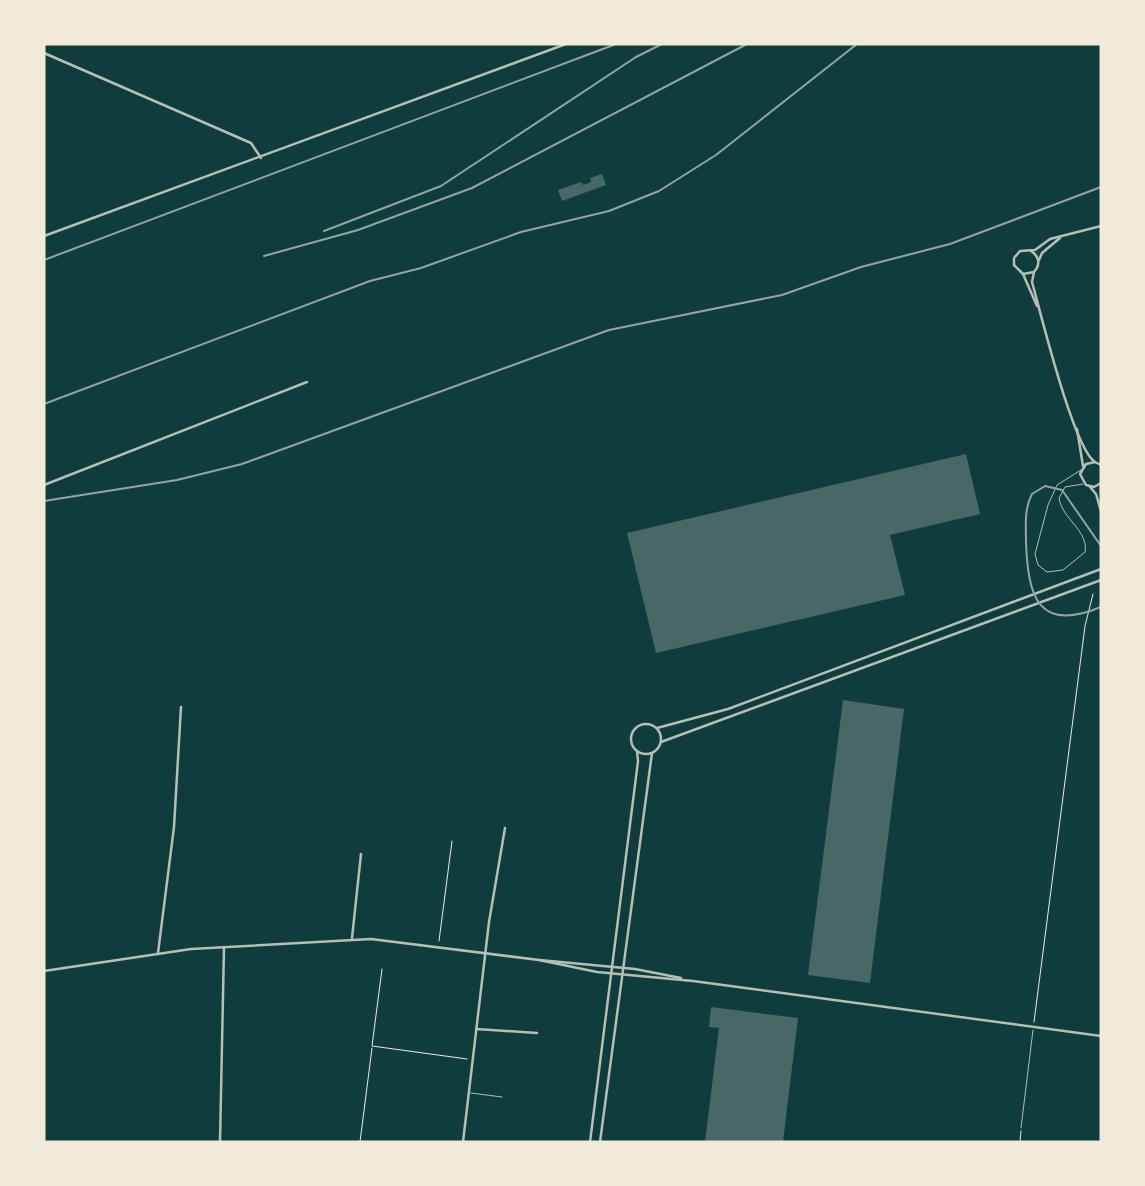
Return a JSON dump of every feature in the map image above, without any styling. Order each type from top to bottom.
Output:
[{"type":"street","points":[[44,236],[566,44]]},
{"type":"street","points":[[44,54],[251,143],[261,158]]},
{"type":"street","points":[[1040,314],[1023,274],[1016,269],[1014,258],[1020,251],[1031,251],[1051,239],[1101,226]]},
{"type":"street","points":[[1063,236],[1042,253],[1032,282],[1076,426],[1088,454],[1101,465]]},
{"type":"street","points":[[1031,251],[1039,260]]},
{"type":"street","points":[[1023,274],[1034,272]]},
{"type":"street","points":[[44,485],[307,382]]},
{"type":"street","points":[[1076,426],[1082,468],[1080,478],[1096,494],[1101,511]]},
{"type":"street","points":[[1082,468],[1095,462]]},
{"type":"street","points":[[1088,486],[1101,485],[1101,492]]},
{"type":"street","points":[[590,1142],[638,761],[632,742],[634,731],[644,724],[657,728],[728,709],[1101,569]]},
{"type":"street","points":[[600,1142],[652,753],[661,742],[1101,580]]},
{"type":"street","points":[[158,953],[174,827],[181,707]]},
{"type":"street","points":[[657,728],[661,742]]},
{"type":"street","points":[[637,751],[652,753]]},
{"type":"street","points":[[463,1142],[485,953],[505,828]]},
{"type":"street","points":[[352,938],[361,854]]},
{"type":"street","points":[[44,971],[158,953],[352,938],[612,966],[683,979]]},
{"type":"street","points":[[220,1142],[224,947]]},
{"type":"street","points":[[539,960],[611,974],[683,979],[1101,1037]]},
{"type":"street","points":[[476,1029],[537,1033]]},
{"type":"lane","points":[[1082,468],[1076,476],[1060,482],[1036,551],[1038,565],[1052,573],[1063,570],[1082,555],[1086,548],[1084,539],[1062,510],[1059,498],[1065,487],[1088,486]]},
{"type":"lane","points":[[1021,1128],[1033,1027]]},
{"type":"lane","points":[[469,1092],[502,1097]]},
{"type":"path","points":[[1033,1027],[1086,626],[1093,594]]},
{"type":"path","points":[[438,947],[452,841]]},
{"type":"path","points":[[360,1142],[382,969]]},
{"type":"path","points":[[372,1046],[473,1059]]},
{"type":"path","points":[[1020,1142],[1021,1128]]},
{"type":"building","points":[[602,174],[606,185],[562,201],[558,190],[581,182],[583,185],[591,182],[590,178]]},
{"type":"building","points":[[966,454],[980,514],[890,535],[905,595],[656,653],[627,533]]},
{"type":"building","points":[[843,700],[904,709],[870,983],[808,975]]},
{"type":"building","points":[[711,1007],[798,1018],[783,1142],[705,1142],[719,1028],[709,1027]]},
{"type":"tram line","points":[[1101,546],[1062,490],[1045,486],[1032,494],[1026,518],[1026,542],[1034,594],[1050,612],[1063,616],[1101,607]]},
{"type":"railway","points":[[44,260],[616,44]]},
{"type":"railway","points":[[324,231],[441,186],[636,57],[662,44]]},
{"type":"railway","points":[[264,256],[358,230],[472,188],[747,44]]},
{"type":"railway","points":[[44,404],[370,281],[421,268],[521,232],[609,211],[659,191],[716,155],[857,44]]},
{"type":"railway","points":[[44,501],[177,480],[242,464],[609,330],[782,295],[861,267],[950,244],[1101,187]]}]
